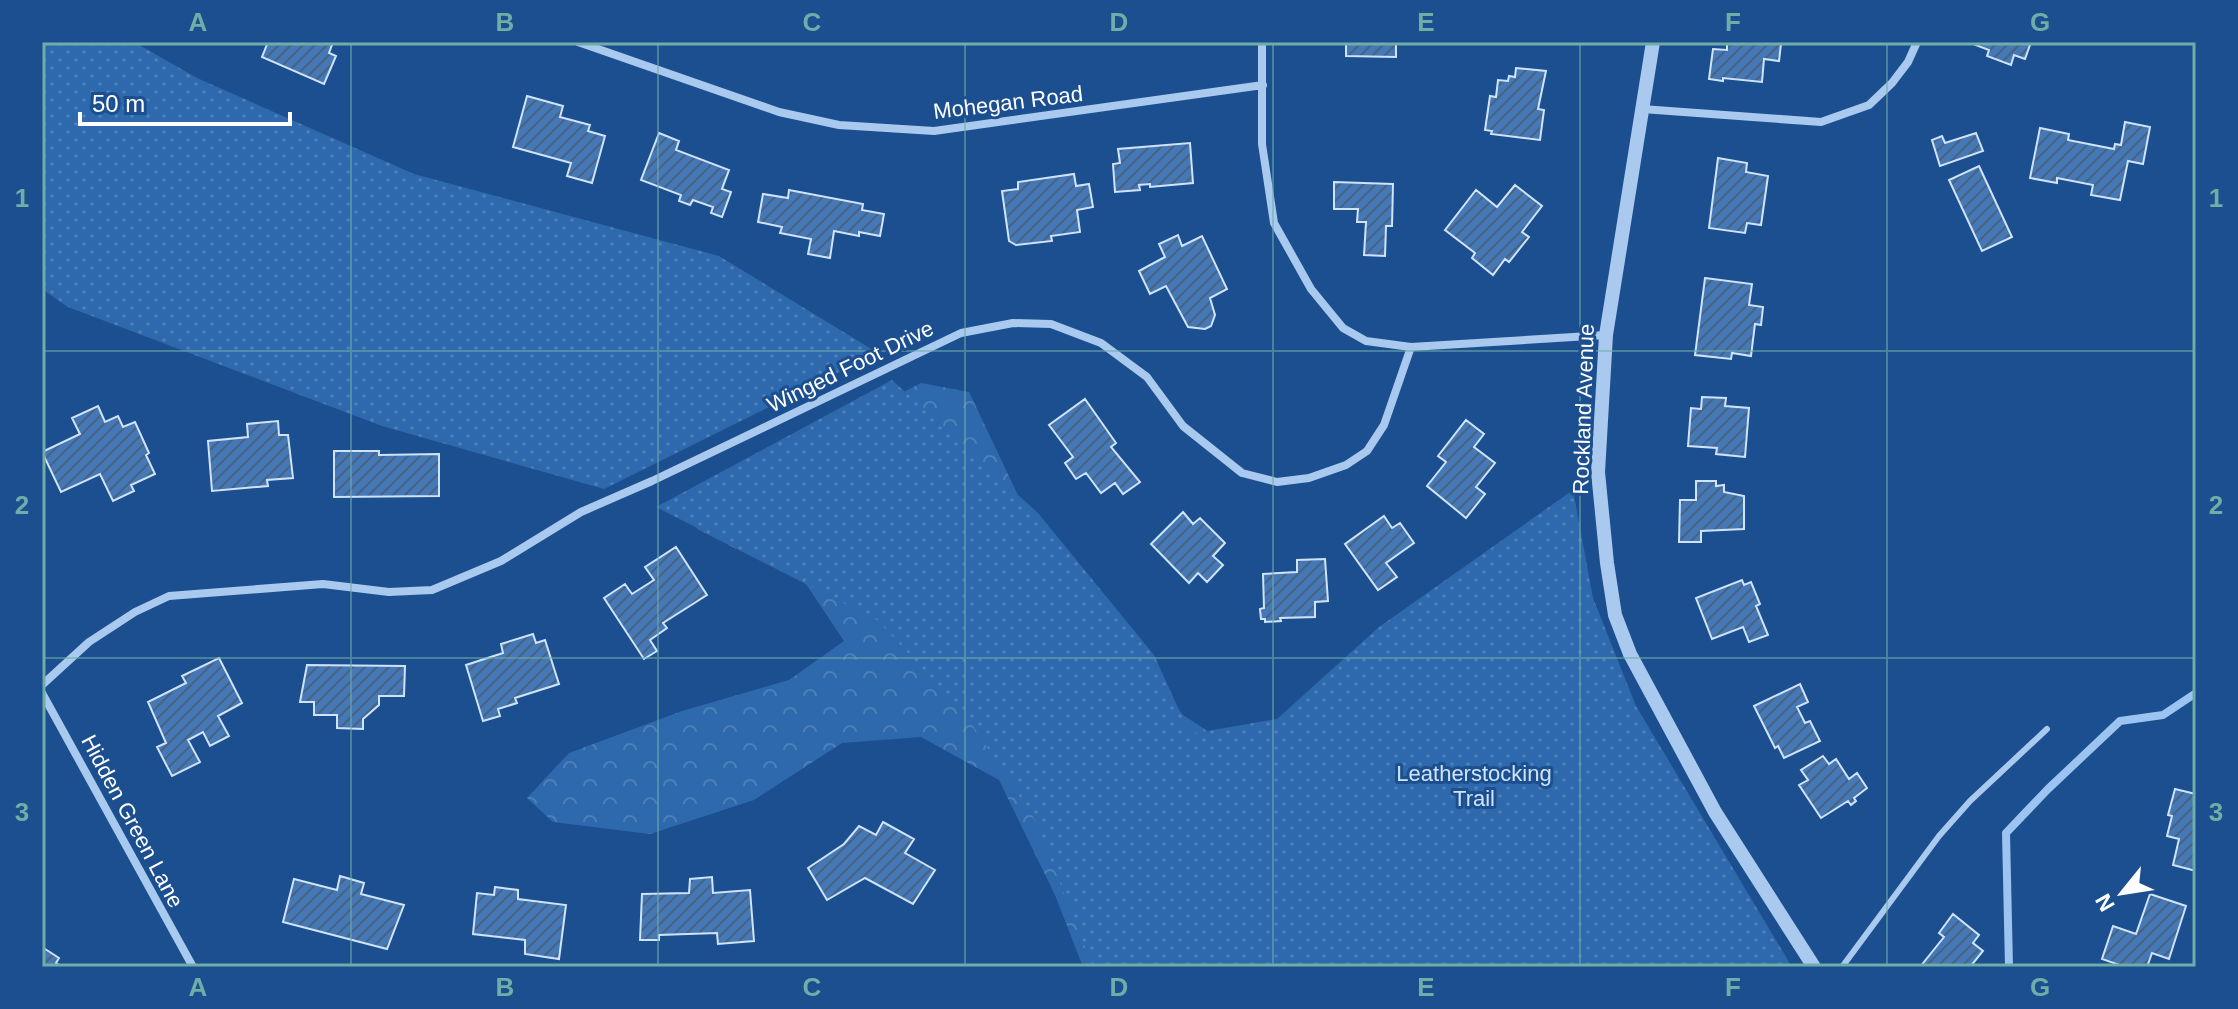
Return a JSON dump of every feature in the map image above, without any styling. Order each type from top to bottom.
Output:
[{"type":"street","name":"Mohegan Road","points":[[578,42],[779,112],[839,125],[934,131],[1263,85]]},
{"type":"street","points":[[1262,42],[1262,144],[1274,223],[1304,276],[1343,328],[1366,341],[1411,347],[1606,335]]},
{"type":"street","name":"Rockland Avenue","points":[[1653,42],[1606,335],[1598,472],[1615,615],[1630,654],[1715,812],[1814,967]]},
{"type":"street","points":[[1641,109],[1821,122],[1869,105],[1892,83],[1908,62],[1917,42]]},
{"type":"street","name":"Winged Foot Drive","points":[[42,685],[89,642],[135,612],[169,596],[323,584],[389,592],[432,590],[501,561],[581,512],[961,333],[1013,323],[1051,324],[1101,343],[1147,377],[1183,426],[1242,473],[1277,482],[1309,478],[1346,465],[1367,451],[1384,425],[1411,347]]},
{"type":"street","name":"Hidden Green Lane","points":[[42,693],[193,967]]},
{"type":"lane","points":[[1842,967],[1939,836],[1970,801],[2047,729]]},
{"type":"green space","points":[[42,42],[134,42],[197,78],[414,174],[719,256],[878,353],[604,489],[382,426],[68,307],[42,289]]},
{"type":"green space","name":"Leatherstocking Trail","points":[[892,380],[1038,513],[1154,655],[1190,734],[1277,719],[1379,627],[1573,490],[1593,598],[1636,706],[1792,967],[1093,967],[1035,820],[965,714],[877,620],[656,507]]},
{"type":"green space","name":"Leatherstocking Trail","points":[[921,383],[969,392],[1025,510],[1183,715],[1232,747],[1747,967],[1083,967],[1055,895],[999,780],[921,737],[842,743],[754,800],[650,834],[553,822],[527,798],[569,753],[682,711],[789,680],[844,641],[806,584],[697,529],[695,500]]},
{"type":"building","points":[[268,42],[333,42],[329,53],[336,56],[324,84],[262,57]]},
{"type":"building","points":[[1346,42],[1399,42],[1396,44],[1396,57],[1346,56]]},
{"type":"building","points":[[1727,42],[1785,44],[1781,44],[1779,61],[1764,59],[1762,82],[1709,79],[1713,49],[1727,50]]},
{"type":"building","points":[[1974,42],[2031,42],[2025,59],[2014,55],[2011,65],[1987,56],[1989,50]]},
{"type":"building","points":[[1516,68],[1546,71],[1538,109],[1544,110],[1540,140],[1491,134],[1492,131],[1485,130],[1490,96],[1496,97],[1498,80],[1508,81],[1509,76],[1515,77]]},
{"type":"building","points":[[527,96],[563,106],[560,117],[590,125],[588,131],[605,136],[592,183],[567,176],[571,163],[513,147]]},
{"type":"building","points":[[2125,122],[2150,127],[2143,164],[2128,161],[2120,200],[2091,195],[2093,185],[2057,178],[2057,183],[2030,178],[2040,128],[2069,134],[2068,140],[2114,149],[2115,144],[2121,145]]},
{"type":"building","points":[[659,133],[679,141],[676,150],[729,170],[722,189],[731,192],[722,217],[711,213],[713,207],[693,200],[690,205],[679,201],[681,195],[641,180]]},
{"type":"building","points":[[1976,133],[1983,151],[1940,166],[1932,140],[1942,136],[1945,143]]},
{"type":"building","points":[[1190,143],[1193,183],[1150,187],[1150,184],[1139,185],[1140,190],[1115,192],[1113,164],[1120,163],[1118,149]]},
{"type":"building","points":[[1718,158],[1747,163],[1746,172],[1768,176],[1761,225],[1747,223],[1745,233],[1709,228]]},
{"type":"building","points":[[1979,166],[2012,237],[1982,251],[1949,180]]},
{"type":"building","points":[[1074,174],[1076,186],[1089,184],[1093,207],[1077,210],[1080,232],[1051,236],[1052,241],[1016,245],[1009,241],[1002,191],[1018,189],[1018,182]]},
{"type":"building","points":[[1334,182],[1393,184],[1392,226],[1386,226],[1385,256],[1364,255],[1366,222],[1357,222],[1358,209],[1334,209]]},
{"type":"building","points":[[1515,185],[1542,206],[1522,232],[1529,237],[1509,262],[1505,259],[1493,275],[1472,258],[1475,253],[1445,230],[1476,190],[1497,207]]},
{"type":"building","points":[[789,190],[863,204],[862,210],[884,214],[880,236],[834,231],[830,258],[808,254],[811,239],[780,233],[782,227],[758,222],[763,194],[788,198]]},
{"type":"building","points":[[1178,235],[1182,246],[1202,236],[1227,289],[1210,298],[1215,315],[1211,326],[1205,329],[1188,327],[1166,286],[1150,294],[1139,271],[1165,257],[1159,244]]},
{"type":"building","points":[[1705,278],[1752,284],[1749,305],[1763,307],[1761,325],[1755,324],[1751,356],[1732,353],[1731,359],[1695,355]]},
{"type":"building","points":[[1702,397],[1726,398],[1725,406],[1749,408],[1745,457],[1716,454],[1717,448],[1688,446],[1691,408],[1701,409]]},
{"type":"building","points":[[1085,399],[1116,443],[1111,447],[1140,482],[1123,494],[1115,483],[1101,493],[1086,473],[1076,479],[1065,463],[1073,457],[1049,425]]},
{"type":"building","points":[[98,406],[105,422],[118,416],[123,427],[135,422],[155,474],[131,485],[134,491],[113,501],[100,474],[61,492],[42,452],[80,434],[72,418]]},
{"type":"building","points":[[1466,420],[1484,434],[1474,447],[1495,463],[1476,487],[1485,494],[1466,518],[1427,486],[1446,462],[1438,456]]},
{"type":"building","points":[[278,421],[279,435],[288,435],[293,478],[267,480],[268,486],[212,491],[208,441],[248,437],[247,424]]},
{"type":"building","points":[[334,451],[379,451],[379,455],[439,454],[439,496],[334,497]]},
{"type":"building","points":[[1696,481],[1716,481],[1716,486],[1724,485],[1724,492],[1744,496],[1744,529],[1701,531],[1701,542],[1679,542],[1680,500],[1696,500]]},
{"type":"building","points":[[1183,512],[1193,524],[1200,518],[1225,543],[1213,556],[1223,565],[1207,582],[1198,573],[1189,583],[1151,544]]},
{"type":"building","points":[[1384,516],[1392,528],[1400,523],[1414,543],[1386,563],[1397,577],[1378,590],[1345,544]]},
{"type":"building","points":[[676,547],[707,595],[663,623],[667,628],[650,640],[657,651],[644,659],[604,598],[625,584],[632,594],[654,580],[645,567]]},
{"type":"building","points":[[1325,559],[1328,601],[1315,602],[1315,617],[1280,618],[1281,621],[1265,622],[1261,619],[1260,609],[1264,608],[1263,574],[1297,572],[1297,560]]},
{"type":"building","points":[[1742,580],[1744,585],[1751,582],[1760,604],[1756,606],[1768,635],[1749,642],[1743,627],[1712,639],[1696,598]]},
{"type":"building","points":[[533,634],[536,643],[545,640],[559,684],[515,698],[517,703],[498,709],[500,716],[483,721],[466,665],[503,653],[501,644]]},
{"type":"building","points":[[219,658],[242,703],[218,716],[229,736],[210,746],[203,732],[188,740],[200,762],[172,776],[157,747],[166,743],[148,702],[186,683],[182,676]]},
{"type":"building","points":[[307,665],[405,666],[404,696],[379,696],[379,705],[363,719],[363,729],[337,728],[337,715],[314,715],[314,702],[300,702]]},
{"type":"building","points":[[1800,684],[1808,702],[1797,707],[1805,723],[1810,721],[1820,741],[1784,758],[1778,746],[1775,748],[1754,706]]},
{"type":"building","points":[[1823,756],[1829,764],[1836,759],[1849,779],[1857,773],[1867,788],[1854,798],[1856,801],[1851,805],[1848,801],[1821,818],[1799,785],[1808,780],[1801,770]]},
{"type":"building","points":[[2175,789],[2196,794],[2196,871],[2173,865],[2179,839],[2167,836],[2172,816],[2168,815]]},
{"type":"building","points":[[883,822],[914,839],[905,853],[935,870],[913,904],[865,878],[827,900],[808,868],[844,844],[859,826],[876,835]]},
{"type":"building","points":[[340,876],[364,883],[361,894],[404,905],[387,949],[283,922],[294,879],[337,890]]},
{"type":"building","points":[[712,877],[713,893],[750,890],[754,941],[718,944],[717,933],[659,935],[659,940],[640,940],[642,894],[689,893],[690,879]]},
{"type":"building","points":[[495,887],[518,890],[518,899],[566,905],[559,959],[525,954],[525,940],[473,934],[477,893],[494,895]]},
{"type":"building","points":[[2150,894],[2186,906],[2169,959],[2152,953],[2147,967],[2125,967],[2102,959],[2113,926],[2136,934]]},
{"type":"building","points":[[1953,914],[1979,935],[1973,943],[1983,951],[1970,967],[1920,967],[1944,937],[1939,933]]},
{"type":"building","points":[[42,947],[59,958],[56,963],[62,967],[42,967]]},
{"type":"waterway","points":[[2009,967],[2006,833],[2120,721],[2163,715],[2196,693]]}]
